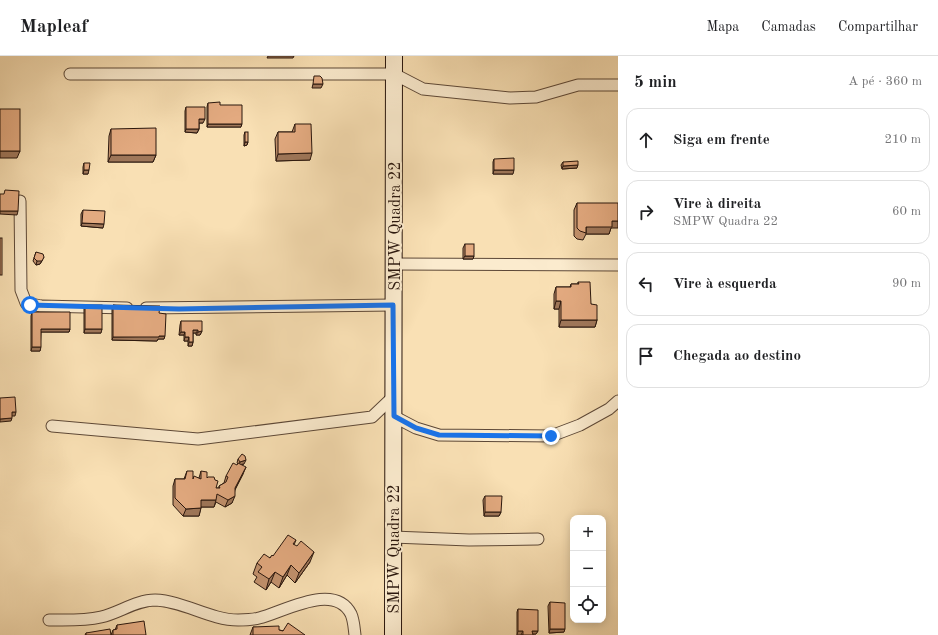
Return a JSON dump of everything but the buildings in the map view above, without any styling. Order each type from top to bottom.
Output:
[{"type":"street","name":"SMPW Quadra 22","points":[[393,635],[394,56]]},
{"type":"street","points":[[70,74],[394,74],[423,89],[448,93],[510,98],[536,98],[578,85],[618,85]]},
{"type":"street","points":[[20,201],[21,290],[26,303],[30,305],[179,309],[393,305]]},
{"type":"street","points":[[394,264],[618,265]]},
{"type":"street","points":[[52,426],[198,439],[372,417],[393,397]]},
{"type":"street","points":[[394,416],[416,428],[439,435],[551,436],[580,425],[618,402]]},
{"type":"street","points":[[393,537],[469,540],[538,539]]},
{"type":"street","points":[[49,620],[101,617],[134,604],[155,600],[167,601],[227,619],[246,620],[272,614],[300,603],[323,600],[344,606],[353,620],[355,635]]},
{"type":"route","points":[[30,305],[179,309],[393,305],[394,416],[416,428],[428,433],[439,435],[551,436]]}]
